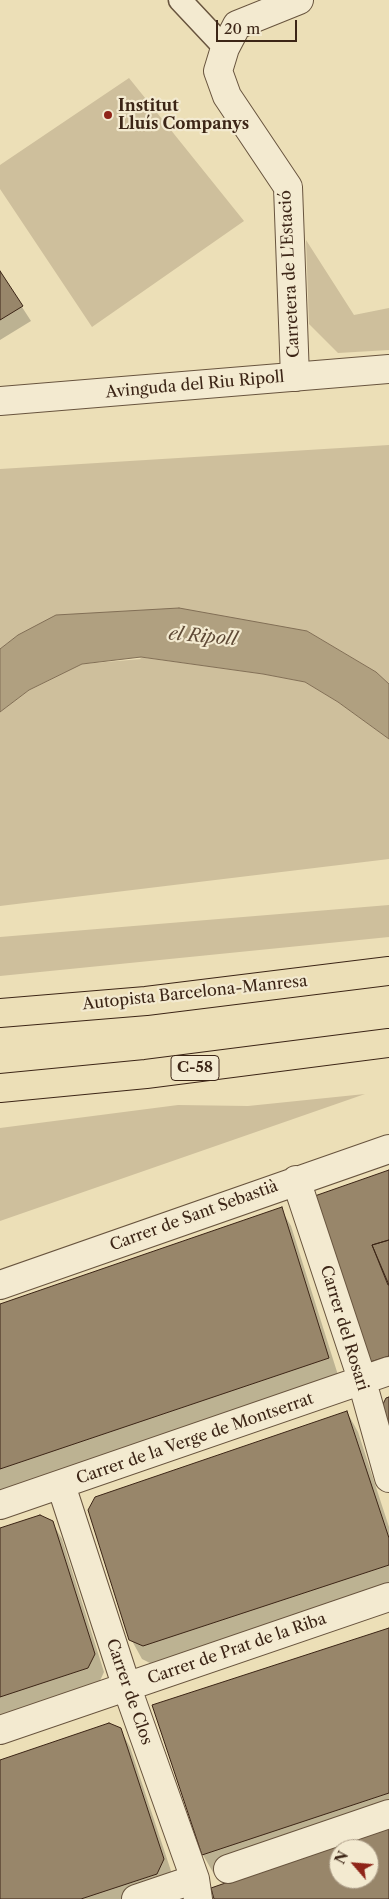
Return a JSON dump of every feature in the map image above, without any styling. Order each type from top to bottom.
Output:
[{"type":"highway","name":"Autopista Barcelona-Manresa","points":[[0,1013],[146,1001],[389,971]]},
{"type":"highway","name":"C-58","points":[[0,1088],[146,1074],[389,1042]]},
{"type":"street","points":[[180,0],[225,48]]},
{"type":"street","name":"Carretera de L'Estació","points":[[295,377],[288,188],[227,96],[218,71],[225,48],[238,26],[299,0]]},
{"type":"street","name":"Avinguda del Riu Ripoll","points":[[0,401],[389,369]]},
{"type":"street","name":"Carrer de Sant Sebastià","points":[[0,1285],[389,1149]]},
{"type":"street","name":"Carrer del Rosari","points":[[296,1180],[389,1478]]},
{"type":"street","name":"Carrer de la Verge de Montserrat","points":[[0,1505],[389,1371]]},
{"type":"street","name":"Carrer de Clos","points":[[61,1485],[127,1688],[196,1889]]},
{"type":"street","name":"Carrer de Prat de la Riba","points":[[0,1730],[389,1597]]},
{"type":"street","points":[[228,1869],[389,1814]]},
{"type":"street","points":[[136,1899],[196,1889]]},
{"type":"shaded area","points":[[129,78],[244,221],[92,327],[0,189],[0,165]]},
{"type":"shaded area","points":[[306,240],[354,315],[389,308],[389,350],[338,353],[309,324]]},
{"type":"shaded area","points":[[389,445],[389,684],[376,672],[307,631],[18,635],[0,649],[0,469]]},
{"type":"shaded area","points":[[139,657],[263,674],[305,682],[338,702],[389,739],[389,859],[0,906],[0,712],[29,690],[82,664],[141,659]]},
{"type":"shaded area","points":[[389,905],[389,937],[0,976],[0,937]]},
{"type":"shaded area","points":[[365,1094],[0,1221],[0,1128],[178,1105],[248,1106]]},
{"type":"water","name":"el Ripoll","points":[[179,608],[307,631],[376,672],[389,684],[389,739],[338,702],[305,682],[263,674],[141,657],[82,664],[29,690],[0,712],[0,649],[18,635],[56,615]]},
{"type":"building","points":[[0,271],[23,306],[0,320]]},
{"type":"building","points":[[389,1170],[389,1240],[372,1245],[389,1285],[389,1356],[364,1364],[309,1198]]},
{"type":"building","points":[[282,1207],[329,1358],[0,1469],[0,1304]]},
{"type":"building","points":[[389,1240],[389,1285],[388,1285],[372,1245]]},
{"type":"building","points":[[389,1397],[389,1436],[380,1410],[386,1398]]},
{"type":"building","points":[[347,1411],[389,1538],[389,1565],[143,1646],[129,1640],[88,1510],[95,1497]]},
{"type":"building","points":[[40,1515],[53,1521],[95,1654],[88,1668],[0,1697],[0,1528]]},
{"type":"building","points":[[389,1628],[389,1793],[202,1855],[152,1705]]},
{"type":"building","points":[[109,1723],[121,1728],[164,1859],[157,1874],[81,1899],[0,1899],[0,1760]]},
{"type":"building","points":[[389,1826],[389,1899],[214,1899],[211,1888],[329,1847],[329,1889],[379,1889],[379,1839],[352,1839]]},
{"type":"place","name":"Institut Lluís Companys","points":[[108,115]]}]
